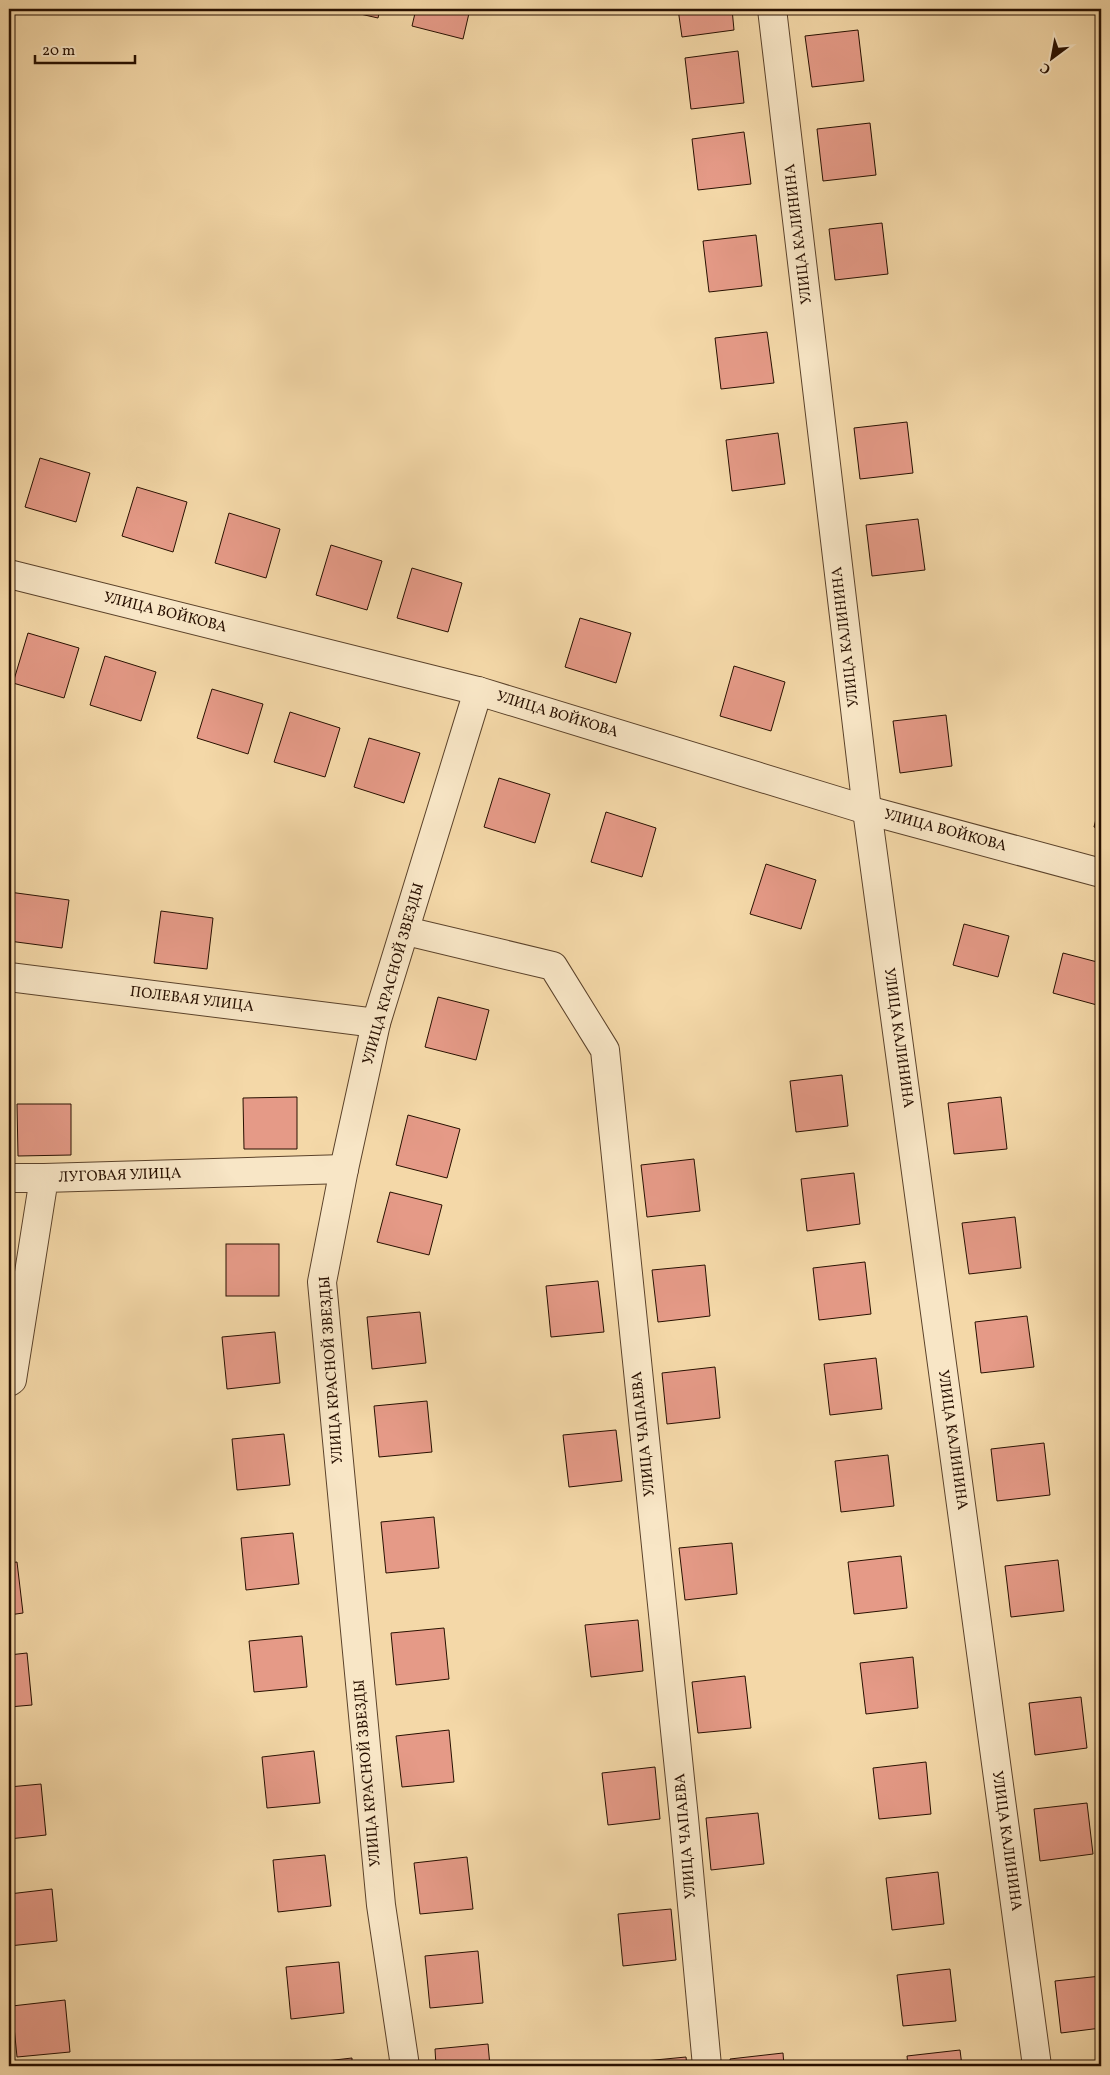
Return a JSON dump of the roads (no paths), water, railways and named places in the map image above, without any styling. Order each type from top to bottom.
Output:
[{"type":"street","name":"УЛИЦА КАЛИНИНА","points":[[772,9],[867,810],[1037,2066]]},
{"type":"street","name":"УЛИЦА ВОЙКОВА","points":[[9,574],[478,691],[867,810],[1101,873]]},
{"type":"street","name":"УЛИЦА КРАСНОЙ ЗВЕЗДЫ","points":[[405,2066],[381,1904],[322,1282],[344,1169],[376,1023],[406,931],[478,691]]},
{"type":"street","name":"УЛИЦА ЧАПАЕВА","points":[[406,931],[554,966],[605,1050],[684,1818],[707,2066]]},
{"type":"street","name":"ПОЛЕВАЯ УЛИЦА","points":[[9,976],[376,1023]]},
{"type":"street","name":"ЛУГОВАЯ УЛИЦА","points":[[9,1382],[12,1380],[44,1178],[344,1169]]},
{"type":"street","points":[[9,1178],[44,1178]]}]
